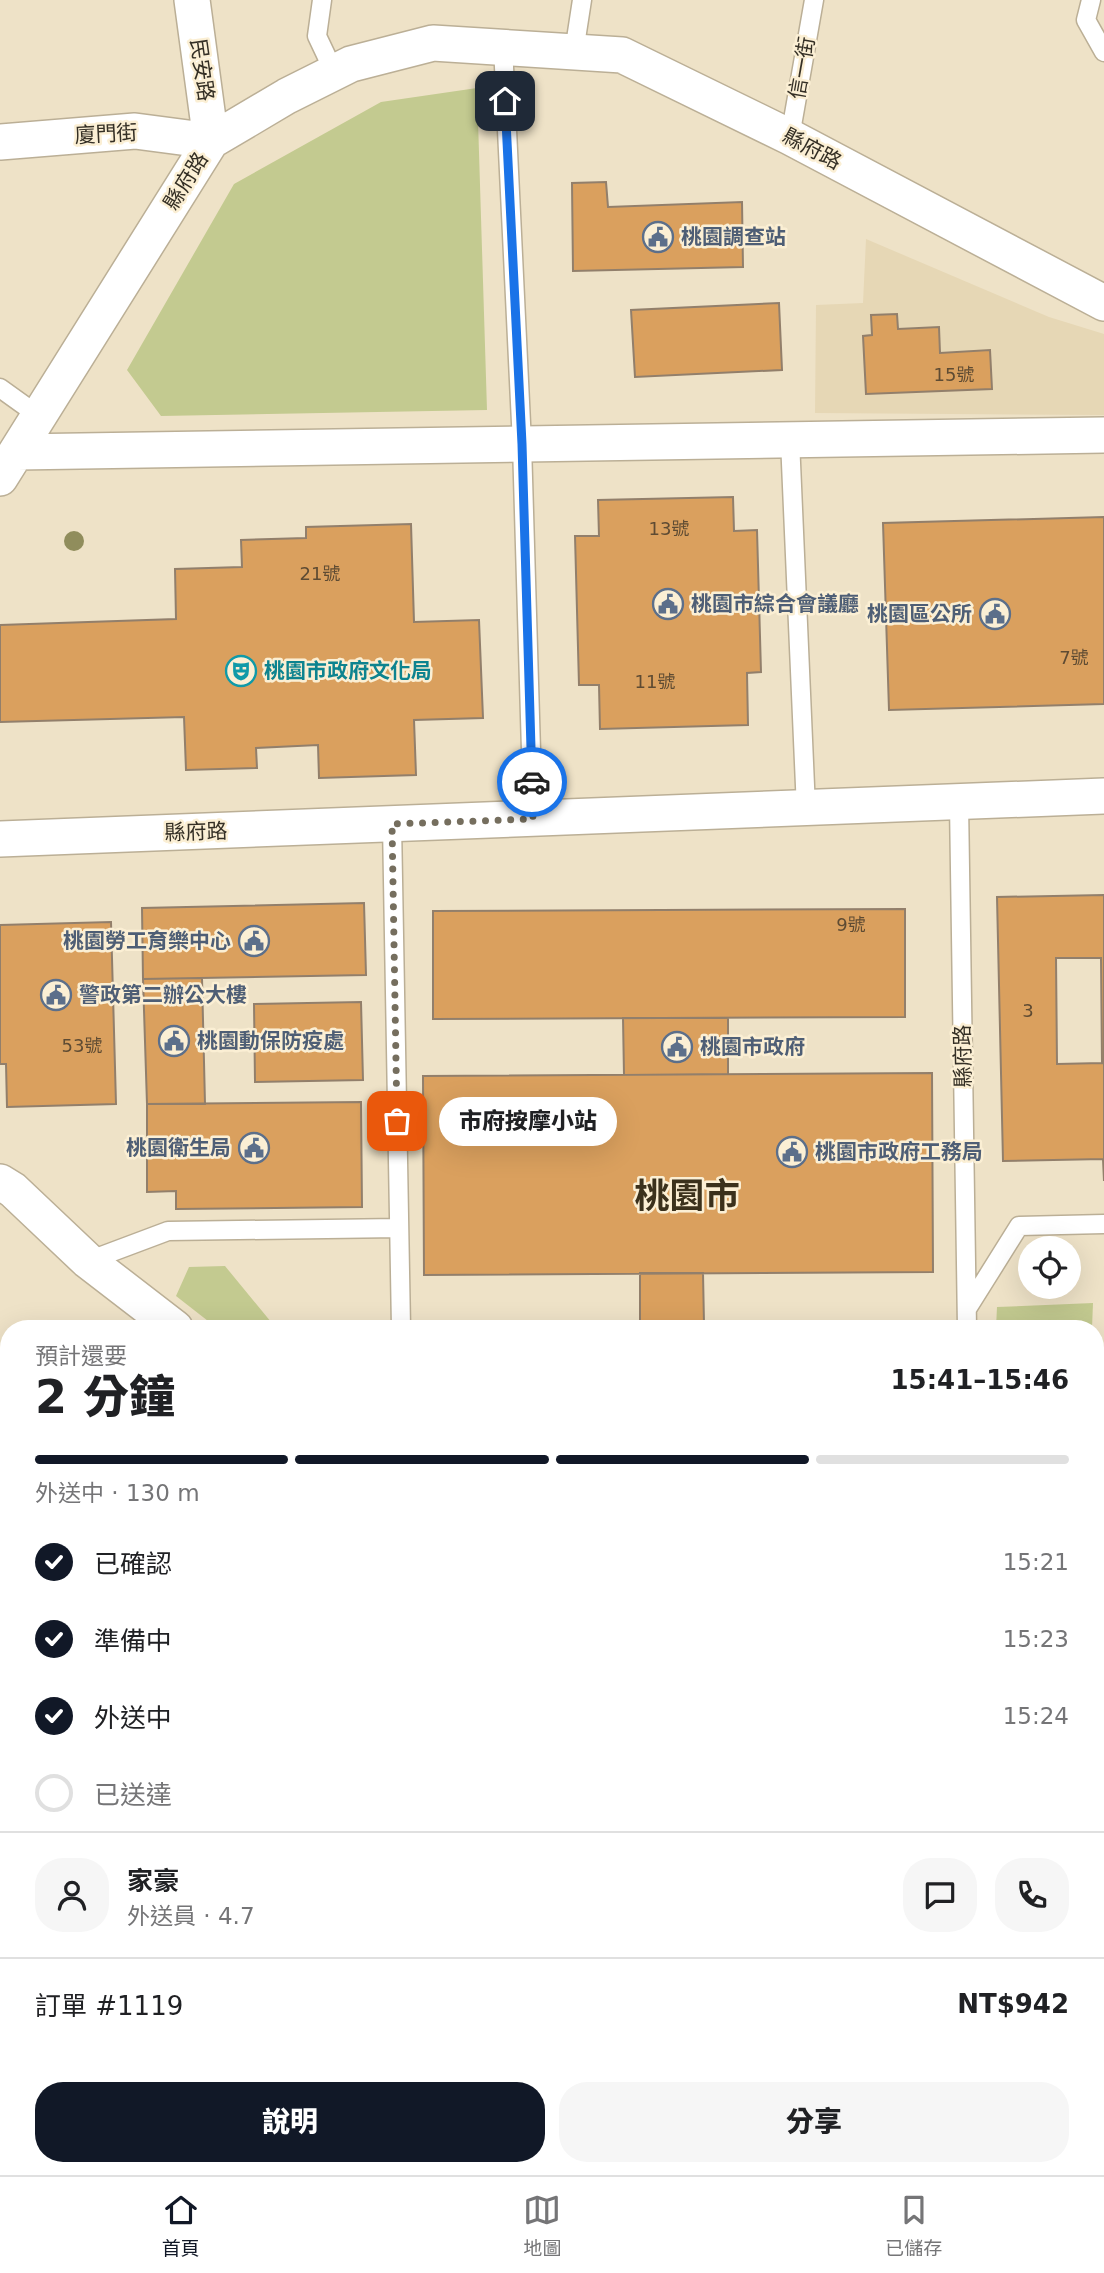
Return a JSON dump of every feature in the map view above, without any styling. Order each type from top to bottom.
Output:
[{"type":"street","name":"民安路","points":[[192,0],[211,141]]},
{"type":"street","name":"縣府路","points":[[8,465],[211,141],[287,96],[351,64],[433,43],[622,55],[790,137],[1104,303]]},
{"type":"street","name":"廈門街","points":[[0,142],[135,131],[211,141]]},
{"type":"street","name":"縣府路","points":[[8,465],[522,444],[1104,435]]},
{"type":"street","name":"縣府路","points":[[0,839],[1104,796]]},
{"type":"street","points":[[4,1192],[165,1320]]},
{"type":"lane","points":[[322,0],[317,36],[334,72]]},
{"type":"lane","points":[[574,52],[582,0]]},
{"type":"lane","name":"信一街","points":[[790,137],[814,0]]},
{"type":"lane","points":[[1091,0],[1086,20],[1104,52]]},
{"type":"lane","points":[[503,46],[522,444],[533,819]]},
{"type":"lane","points":[[0,388],[39,416]]},
{"type":"lane","points":[[790,440],[806,809]]},
{"type":"lane","name":"縣府路","points":[[959,803],[967,1320]]},
{"type":"lane","points":[[392,824],[401,1320]]},
{"type":"lane","points":[[967,1308],[1019,1226],[1104,1224]]},
{"type":"lane","points":[[88,1261],[168,1231],[399,1228]]},
{"type":"shaded area","points":[[866,239],[1049,317],[1104,334],[1104,415],[815,413],[816,305],[863,303]]},
{"type":"green space","points":[[477,88],[487,410],[161,416],[127,370],[234,184],[381,102]]},
{"type":"green space","points":[[225,1266],[269,1320],[207,1320],[176,1296],[189,1267]]},
{"type":"green space","points":[[1093,1303],[1092,1320],[996,1320],[997,1307]]},
{"type":"building","name":"桃園調查站","points":[[606,182],[608,207],[742,202],[743,267],[573,271],[572,183]]},
{"type":"building","points":[[779,303],[782,370],[635,377],[631,310]]},
{"type":"building","points":[[897,314],[898,329],[939,327],[940,353],[990,350],[992,389],[866,394],[863,336],[872,335],[871,315]]},
{"type":"building","name":"桃園市綜合會議廳","points":[[733,497],[734,531],[757,530],[761,672],[747,673],[748,725],[600,729],[599,685],[579,685],[575,536],[599,536],[598,500]]},
{"type":"building","name":"桃園區公所","points":[[1104,517],[1104,704],[889,710],[883,523]]},
{"type":"building","name":"桃園市政府文化局","points":[[411,524],[414,622],[479,620],[483,718],[414,720],[416,775],[319,778],[318,745],[256,748],[257,768],[186,770],[184,717],[0,722],[0,625],[176,619],[175,569],[242,567],[241,540],[306,538],[306,527]]},
{"type":"building","points":[[1104,895],[1104,1181],[1103,1159],[1003,1161],[997,897]],"holes":[[[1056,958],[1101,958],[1102,1063],[1057,1064]]]},
{"type":"building","name":"桃園勞工育樂中心","points":[[364,903],[366,975],[143,979],[142,908]]},
{"type":"building","points":[[905,909],[905,1017],[433,1019],[433,911]]},
{"type":"building","name":"警政第二辦公大樓","points":[[111,922],[116,1104],[7,1107],[6,1064],[0,1064],[0,925]]},
{"type":"building","name":"桃園動保防疫處","points":[[202,978],[205,1104],[147,1104],[143,979]]},
{"type":"building","points":[[361,1002],[363,1080],[255,1082],[254,1004]]},
{"type":"building","points":[[623,1018],[728,1018],[728,1074],[624,1075]]},
{"type":"building","points":[[932,1073],[933,1272],[424,1275],[423,1076]]},
{"type":"building","name":"桃園衛生局","points":[[361,1102],[362,1207],[176,1209],[176,1191],[147,1192],[147,1104]]},
{"type":"building","points":[[640,1273],[703,1273],[704,1320],[640,1320]]},
{"type":"way so far","points":[[397,1121],[392,824],[533,819],[532,782]]},
{"type":"place","name":"桃園調查站","points":[[658,237]]},
{"type":"place","name":"桃園市綜合會議廳","points":[[668,604]]},
{"type":"place","name":"桃園區公所","points":[[995,614]]},
{"type":"place","name":"桃園市政府文化局","points":[[241,671]]},
{"type":"place","name":"桃園勞工育樂中心","points":[[254,941]]},
{"type":"place","name":"警政第二辦公大樓","points":[[56,995]]},
{"type":"place","name":"桃園動保防疫處","points":[[174,1041]]},
{"type":"place","name":"桃園市政府","points":[[677,1047]]},
{"type":"place","name":"市府按摩小站","points":[[397,1121]]},
{"type":"place","name":"桃園衛生局","points":[[254,1148]]},
{"type":"place","name":"桃園市政府工務局","points":[[792,1152]]},
{"type":"district","name":"桃園市","points":[[687,1196]]},
{"type":"route","points":[[505,101],[522,444],[532,782]]}]
